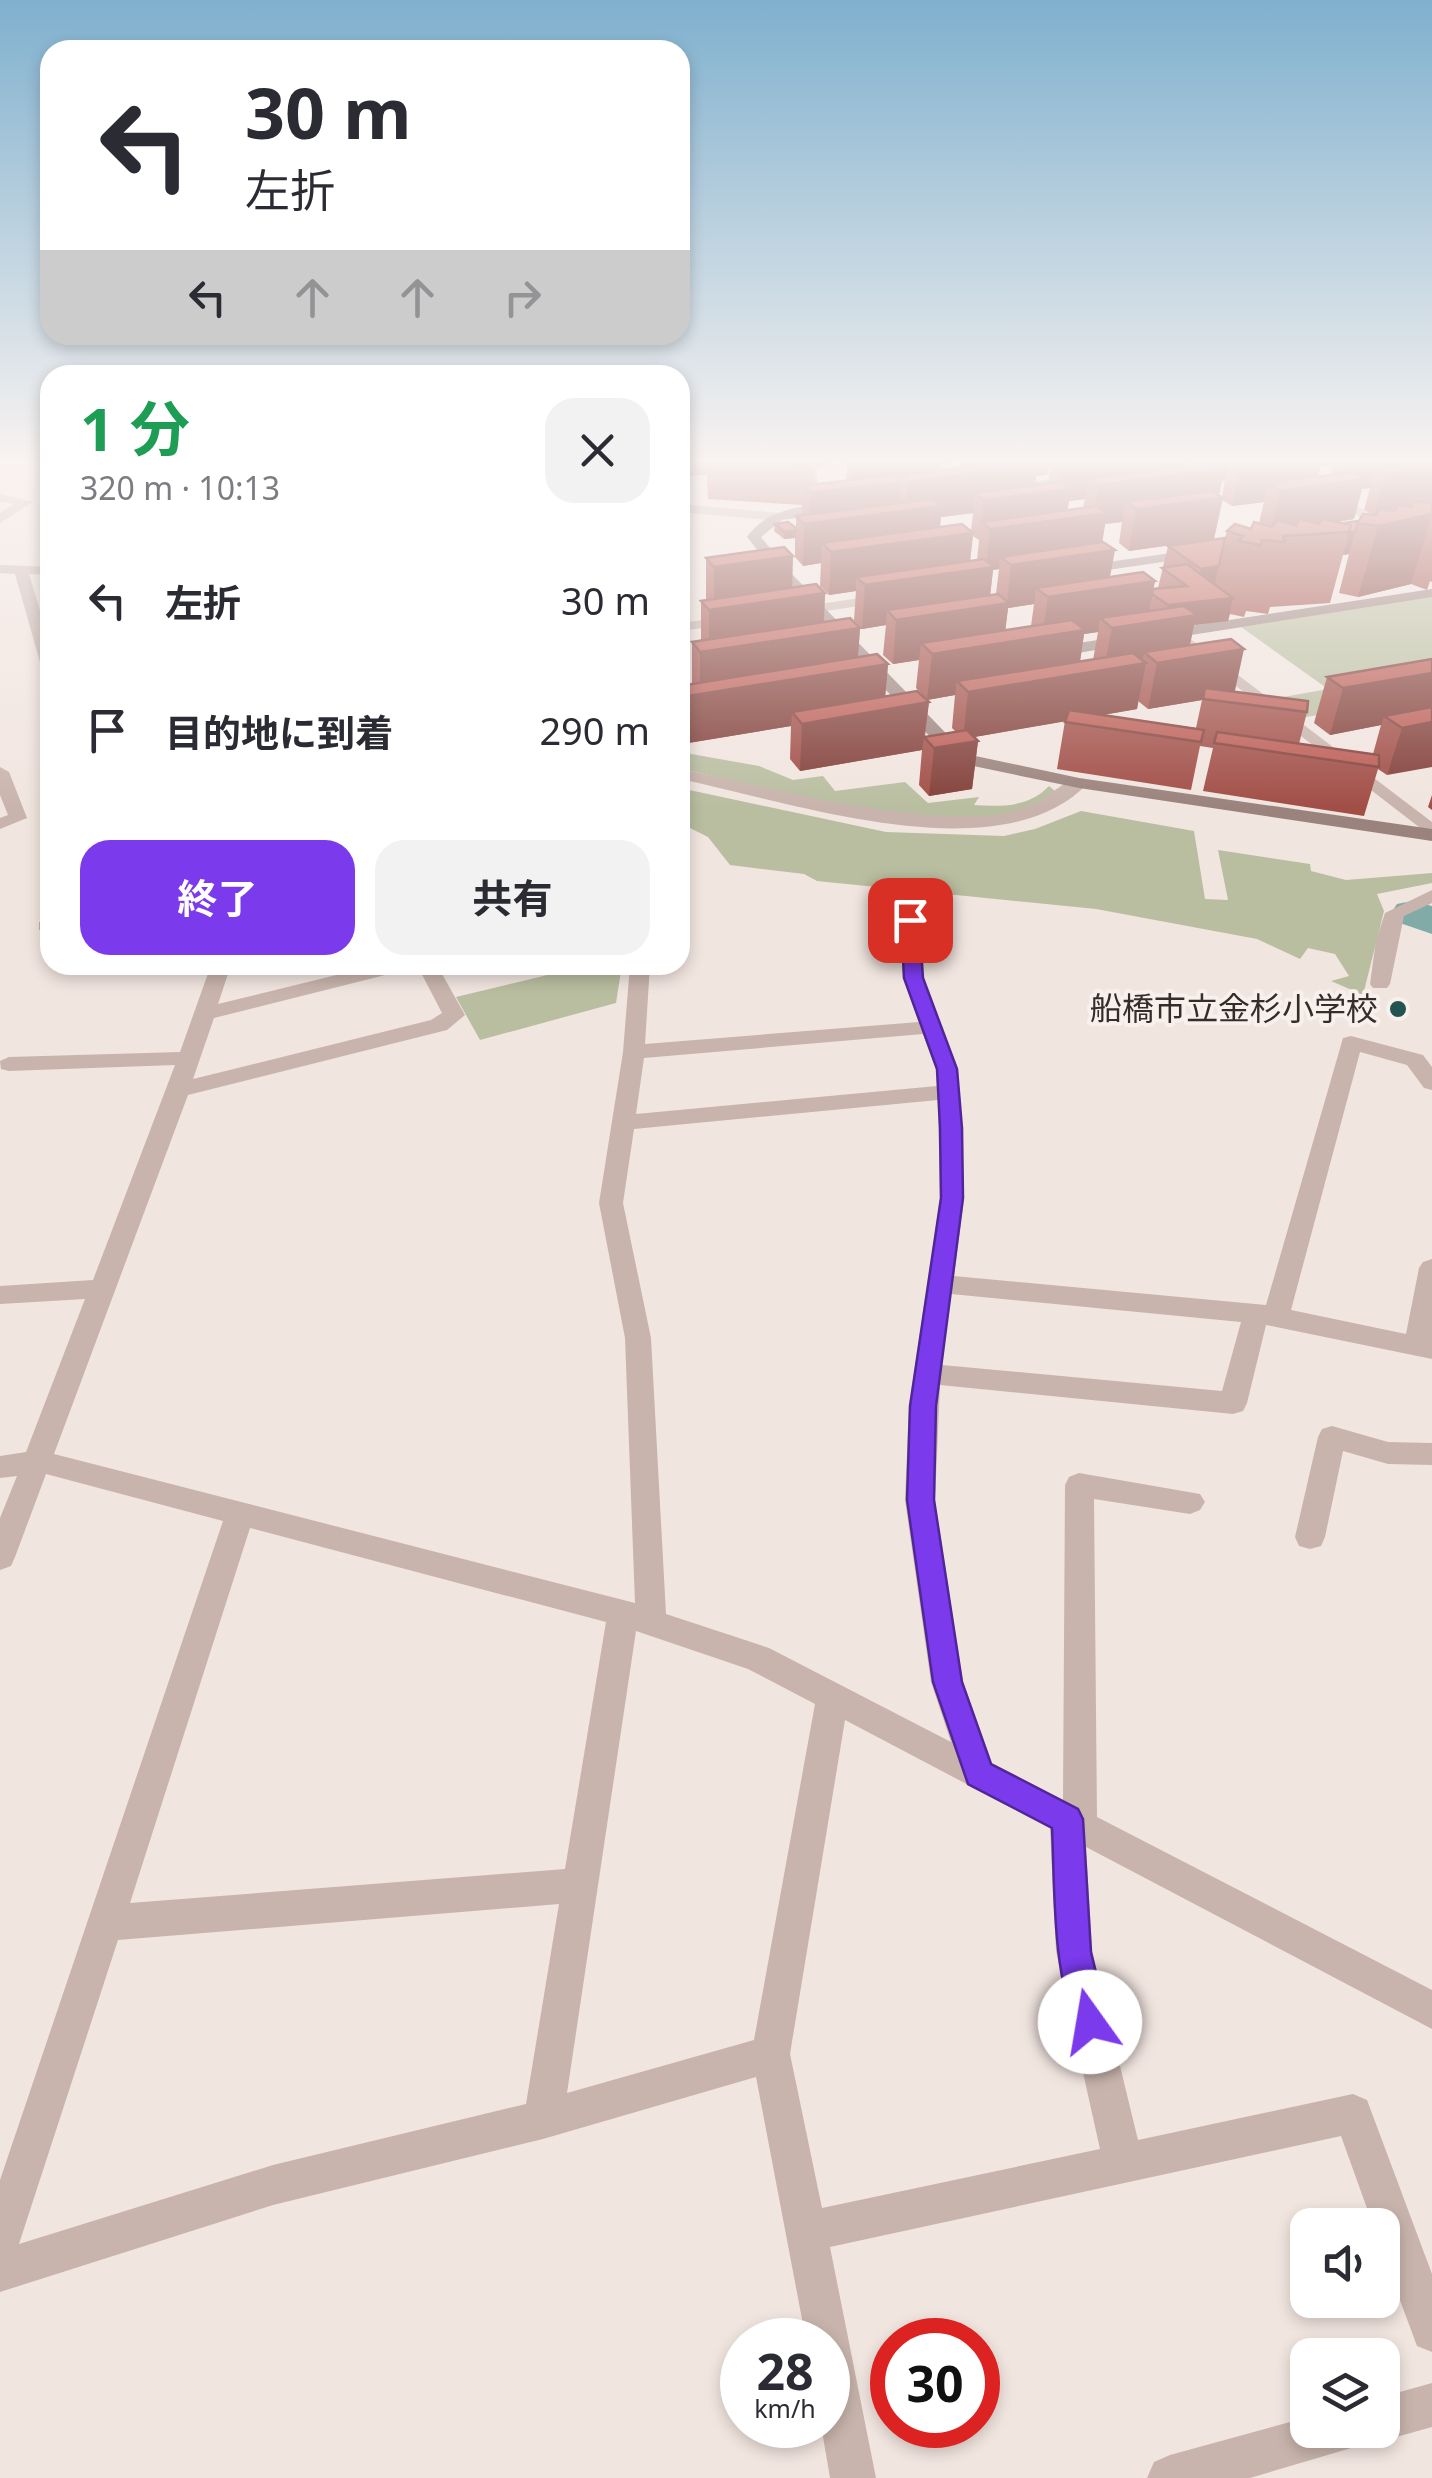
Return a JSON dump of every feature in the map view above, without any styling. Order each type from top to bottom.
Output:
[{"type":"street","points":[[24,577],[40,613]]},
{"type":"street","points":[[789,577],[960,758],[999,770],[1079,783],[1432,833]]},
{"type":"street","points":[[1039,654],[1432,593]]},
{"type":"street","points":[[690,626],[911,594]]},
{"type":"street","points":[[1176,632],[1432,833]]},
{"type":"street","points":[[883,678],[902,675]]},
{"type":"street","points":[[0,772],[18,818],[0,824]]},
{"type":"street","points":[[690,776],[867,818],[961,823],[1032,812],[1057,803],[1079,783]]},
{"type":"street","points":[[908,894],[913,978],[947,1069],[952,1198],[923,1406],[920,1500],[948,1682],[979,1774]]},
{"type":"street","points":[[1380,984],[1386,940],[1395,913],[1432,896]]},
{"type":"street","points":[[3,1543],[38,1461],[178,1090],[217,975]]},
{"type":"street","points":[[203,1014],[361,975]]},
{"type":"street","points":[[178,1090],[440,1024],[454,1015],[432,975]]},
{"type":"street","points":[[543,2119],[578,1886],[637,1617],[638,1338],[612,1203],[626,1122],[639,975]]},
{"type":"street","points":[[634,1052],[932,1027]]},
{"type":"street","points":[[928,1374],[1233,1403],[1266,1315],[1351,1044],[1415,1060],[1432,1083]]},
{"type":"street","points":[[10,1064],[190,1058]]},
{"type":"street","points":[[626,1122],[948,1092]]},
{"type":"street","points":[[938,1284],[1266,1315],[1424,1349],[1432,1268]]},
{"type":"street","points":[[0,1295],[100,1289]]},
{"type":"street","points":[[1310,1537],[1332,1437],[1388,1452],[1432,1454]]},
{"type":"street","points":[[0,1467],[38,1461],[637,1617],[758,1658],[1432,2010]]},
{"type":"street","points":[[1123,2162],[1074,1952],[1079,1485],[1190,1502]]},
{"type":"street","points":[[0,2241],[240,1516]]},
{"type":"street","points":[[822,2318],[771,2054],[832,1697]]},
{"type":"street","points":[[106,1922],[578,1886]]},
{"type":"street","points":[[0,2271],[273,2185],[543,2119],[771,2054]]},
{"type":"street","points":[[806,2232],[1353,2114],[1432,2331]]},
{"type":"street","points":[[1400,2414],[1432,2405]]},
{"type":"street","points":[[1170,2478],[1290,2445]]},
{"type":"street","points":[[847,2448],[853,2478]]},
{"type":"green space","points":[[1432,596],[1432,695],[1295,719],[1272,699],[1328,689],[1241,627]]},
{"type":"green space","points":[[690,754],[759,766],[793,780],[823,776],[835,791],[905,782],[928,803],[979,797],[974,805],[1005,805],[1024,802],[1049,786],[1055,791],[1027,811],[985,819],[933,819],[818,800],[690,771]]},
{"type":"green space","points":[[690,790],[886,832],[1004,836],[1081,811],[1194,831],[1205,899],[1228,900],[1218,850],[1310,864],[1311,871],[1346,880],[1432,873],[1432,883],[1377,894],[1384,911],[1363,995],[1331,981],[1349,976],[1335,954],[1308,948],[1300,959],[1257,939],[1096,909],[817,881],[804,874],[730,865],[708,837],[690,828]]},
{"type":"green space","points":[[547,975],[620,975],[616,1003],[480,1040],[456,997]]},
{"type":"building","points":[[859,577],[925,577],[865,585]]},
{"type":"building","points":[[1112,577],[1149,577],[1155,581],[1048,597],[1036,588]]},
{"type":"building","points":[[1174,577],[1204,577],[1233,598],[1168,605],[1152,594],[1153,589],[1187,586]]},
{"type":"building","points":[[816,584],[825,593],[709,610],[701,601]]},
{"type":"building","points":[[998,594],[1009,603],[896,620],[887,610]]},
{"type":"building","points":[[1184,606],[1197,615],[1112,628],[1100,618]]},
{"type":"building","points":[[850,618],[860,628],[700,652],[692,642]]},
{"type":"building","points":[[1072,620],[1085,630],[932,654],[921,643]]},
{"type":"building","points":[[1231,639],[1244,649],[1157,663],[1144,652]]},
{"type":"building","points":[[1133,653],[1146,663],[968,692],[957,681]]},
{"type":"building","points":[[877,654],[888,664],[690,696],[690,684]]},
{"type":"building","points":[[1432,659],[1432,673],[1343,688],[1327,677]]},
{"type":"building","points":[[1205,688],[1308,701],[1307,712],[1203,699]]},
{"type":"building","points":[[917,691],[929,702],[802,724],[792,712]]},
{"type":"building","points":[[1432,707],[1432,722],[1402,728],[1384,716]]},
{"type":"building","points":[[1069,710],[1204,730],[1201,742],[1065,722]]},
{"type":"building","points":[[967,730],[978,741],[934,748],[924,737]]},
{"type":"building","points":[[1217,732],[1379,755],[1379,767],[1214,743]]},
{"type":"waterway","points":[[1412,913],[1432,921]]},
{"type":"place","name":"船橋市立金杉小学校","points":[[1398,1009]]},
{"type":"route","points":[[910,920],[913,978],[947,1069],[951,1128],[952,1198],[923,1406],[920,1500],[948,1682],[979,1774],[1067,1819],[1074,1952],[1090,2022]]}]
